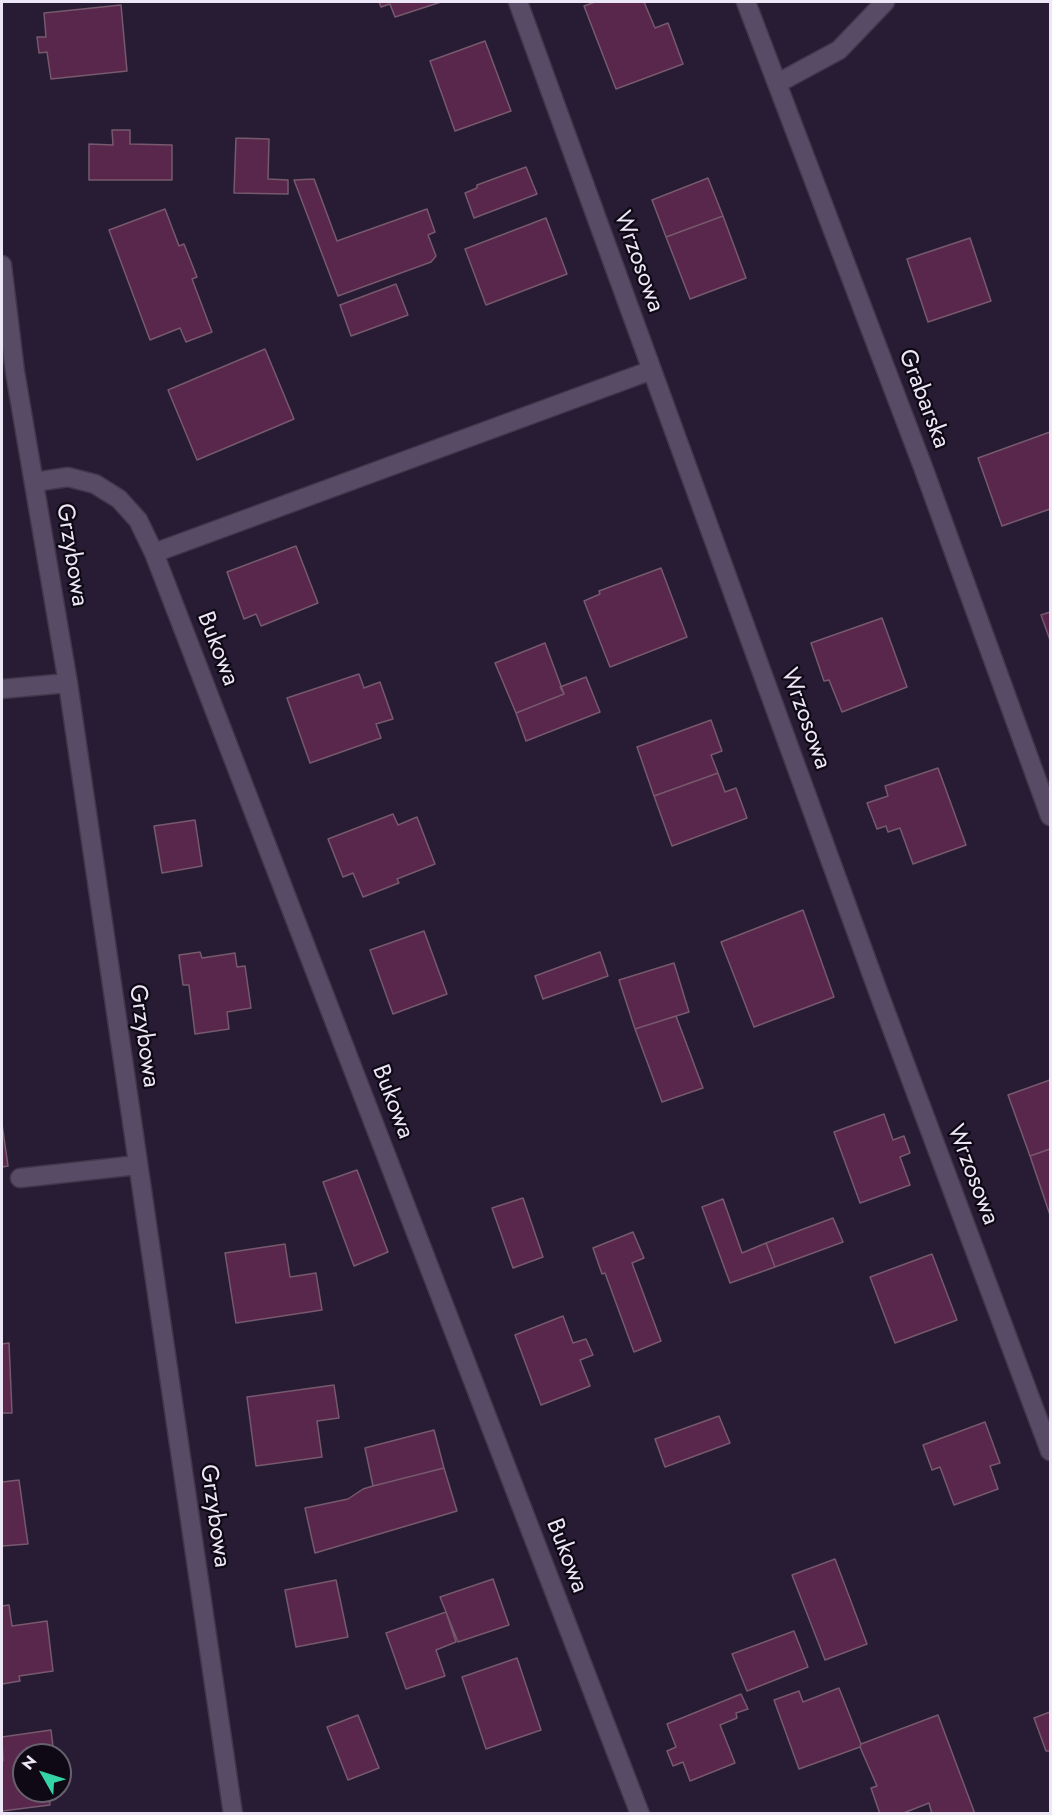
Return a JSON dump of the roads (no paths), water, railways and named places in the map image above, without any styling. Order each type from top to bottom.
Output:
[{"type":"street","name":"Wrzosowa","points":[[518,2],[879,994],[1050,1451]]},
{"type":"street","name":"Grabarska","points":[[746,2],[923,467],[1050,816]]},
{"type":"street","points":[[778,83],[839,50],[885,2]]},
{"type":"street","name":"Grzybowa","points":[[2,266],[15,372],[68,683],[233,1814]]},
{"type":"street","points":[[154,553],[652,370]]},
{"type":"street","name":"Bukowa","points":[[35,482],[68,477],[95,484],[119,499],[138,520],[154,553],[640,1814]]},
{"type":"street","points":[[2,688],[68,683]]},
{"type":"street","points":[[20,1178],[138,1165]]}]
